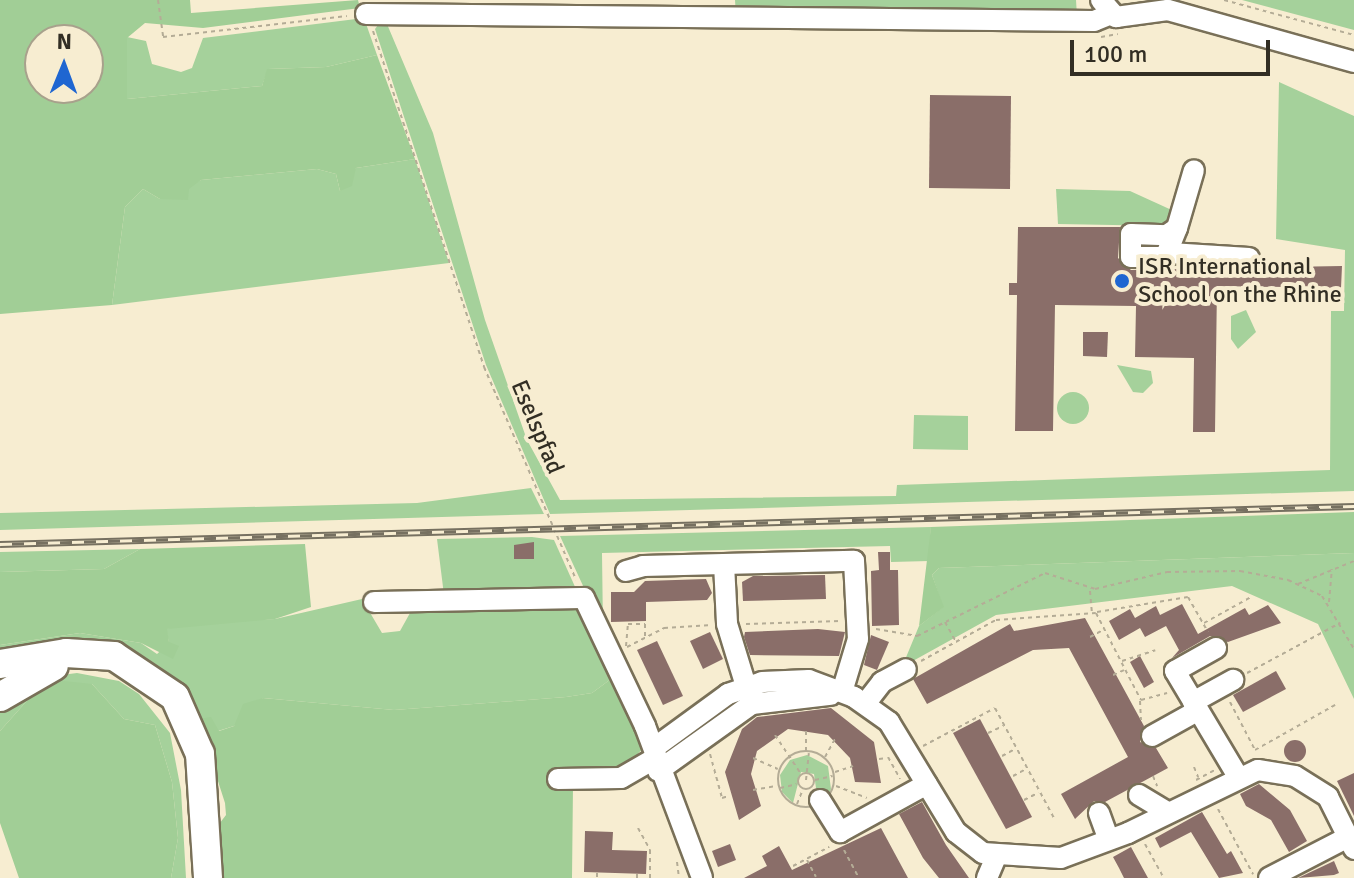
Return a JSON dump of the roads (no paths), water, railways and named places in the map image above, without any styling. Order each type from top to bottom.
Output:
[{"type":"highway","points":[[0,664],[89,652],[114,656],[157,679],[175,697],[194,733],[205,872]]},
{"type":"highway","points":[[0,697],[22,679],[67,663],[111,666],[149,687],[184,740],[205,872]]},
{"type":"street","points":[[366,14],[1094,21],[1105,7],[1169,3],[1344,45],[1354,62]]},
{"type":"street","points":[[1170,253],[1194,170]]},
{"type":"street","points":[[1177,228],[1167,235],[1131,234],[1131,257],[1170,253],[1249,258]]},
{"type":"street","points":[[626,571],[724,564],[854,561],[857,621],[842,692]]},
{"type":"street","points":[[724,564],[727,624],[748,695]]},
{"type":"street","points":[[374,602],[584,598],[655,760],[702,878]]},
{"type":"street","points":[[1216,648],[1175,671],[1192,701],[1244,769]]},
{"type":"street","points":[[865,704],[882,682],[906,669]]},
{"type":"street","points":[[1146,728],[1172,725],[1192,701],[1227,683]]},
{"type":"street","points":[[558,779],[621,778],[655,760],[748,695],[842,692],[865,704],[911,752],[956,832],[996,857],[1053,869],[1084,845],[1137,829],[1167,812],[1204,784],[1244,769],[1269,770],[1306,782],[1334,804],[1351,843],[1269,878]]},
{"type":"street","points":[[818,789],[840,832],[927,784]]},
{"type":"street","points":[[1139,795],[1167,812]]},
{"type":"street","points":[[1099,813],[1108,838]]},
{"type":"street","points":[[689,850],[690,878]]},
{"type":"street","points":[[987,878],[996,857]]},
{"type":"railway","points":[[0,544],[1354,506]]},
{"type":"place","name":"ISR International School on the Rhine","points":[[1122,281]]}]
